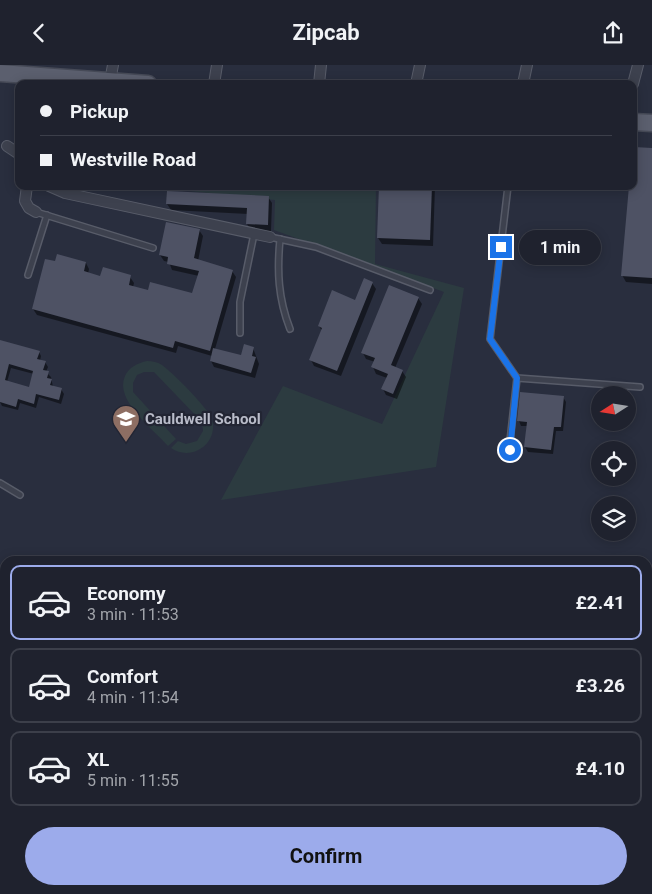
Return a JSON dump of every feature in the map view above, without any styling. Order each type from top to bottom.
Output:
[{"type":"main road","points":[[0,73],[66,80]]},
{"type":"main road","points":[[80,80],[111,73],[135,80]]},
{"type":"main road","points":[[637,122],[652,123]]},
{"type":"street","points":[[215,80],[217,65]]},
{"type":"street","points":[[319,80],[321,65]]},
{"type":"street","points":[[417,80],[420,65]]},
{"type":"street","points":[[524,80],[527,65]]},
{"type":"street","points":[[634,80],[638,65]]},
{"type":"street","points":[[7,146],[15,151]]},
{"type":"street","points":[[26,190],[25,201],[29,208],[36,212]]},
{"type":"street","points":[[58,190],[275,238]]},
{"type":"lane","points":[[508,190],[490,339],[517,378],[510,450]]},
{"type":"lane","points":[[36,212],[153,248]]},
{"type":"lane","points":[[28,275],[47,215]]},
{"type":"lane","points":[[240,333],[240,302],[254,233]]},
{"type":"lane","points":[[290,329],[281,305],[275,238],[316,247],[430,290]]},
{"type":"lane","points":[[517,378],[640,387]]},
{"type":"lane","points":[[0,483],[20,495]]},
{"type":"shaded area","points":[[181,190],[376,190],[375,264],[464,288],[436,467],[221,500],[283,386],[382,424],[444,292],[274,230],[275,200]]},
{"type":"shaded area","points":[[147,361],[158,363],[167,369],[209,414],[212,419],[213,428],[211,436],[202,448],[195,452],[187,453],[171,448],[178,441],[186,444],[197,441],[203,431],[202,422],[154,372],[144,372],[137,375],[133,383],[133,392],[176,439],[168,446],[145,423],[130,404],[125,395],[123,385],[125,376],[134,366]]},
{"type":"building","points":[[637,147],[652,148],[652,278],[621,276],[629,190],[637,190]]},
{"type":"building","points":[[379,190],[432,190],[430,240],[377,238]]},
{"type":"building","points":[[167,191],[269,196],[268,225],[246,224],[247,208],[166,204]]},
{"type":"building","points":[[166,222],[200,229],[194,258],[233,270],[210,351],[175,341],[173,348],[32,309],[45,259],[55,261],[57,254],[86,262],[84,271],[100,276],[103,267],[131,275],[129,285],[148,290],[150,282],[192,293],[199,271],[167,264],[168,257],[159,255]]},
{"type":"building","points":[[364,278],[373,282],[337,371],[309,360],[322,328],[318,326],[332,290],[355,300]]},
{"type":"building","points":[[389,285],[419,297],[391,365],[403,370],[393,394],[381,389],[388,374],[371,367],[375,358],[361,353]]},
{"type":"building","points":[[0,340],[40,351],[37,359],[46,361],[43,370],[49,371],[47,378],[52,379],[50,385],[62,388],[59,400],[36,394],[34,404],[18,399],[16,407],[0,402]],"holes":[[[9,364],[33,371],[29,387],[5,380]]]},
{"type":"building","points":[[244,344],[254,347],[252,356],[256,357],[251,373],[210,361],[213,348],[241,355]]},
{"type":"building","points":[[520,392],[564,396],[561,427],[554,427],[551,450],[524,447],[527,422],[517,421]]},
{"type":"place","name":"Cauldwell School","points":[[126,443]]},
{"type":"route","points":[[501,247],[490,339],[517,378],[510,450]]}]
